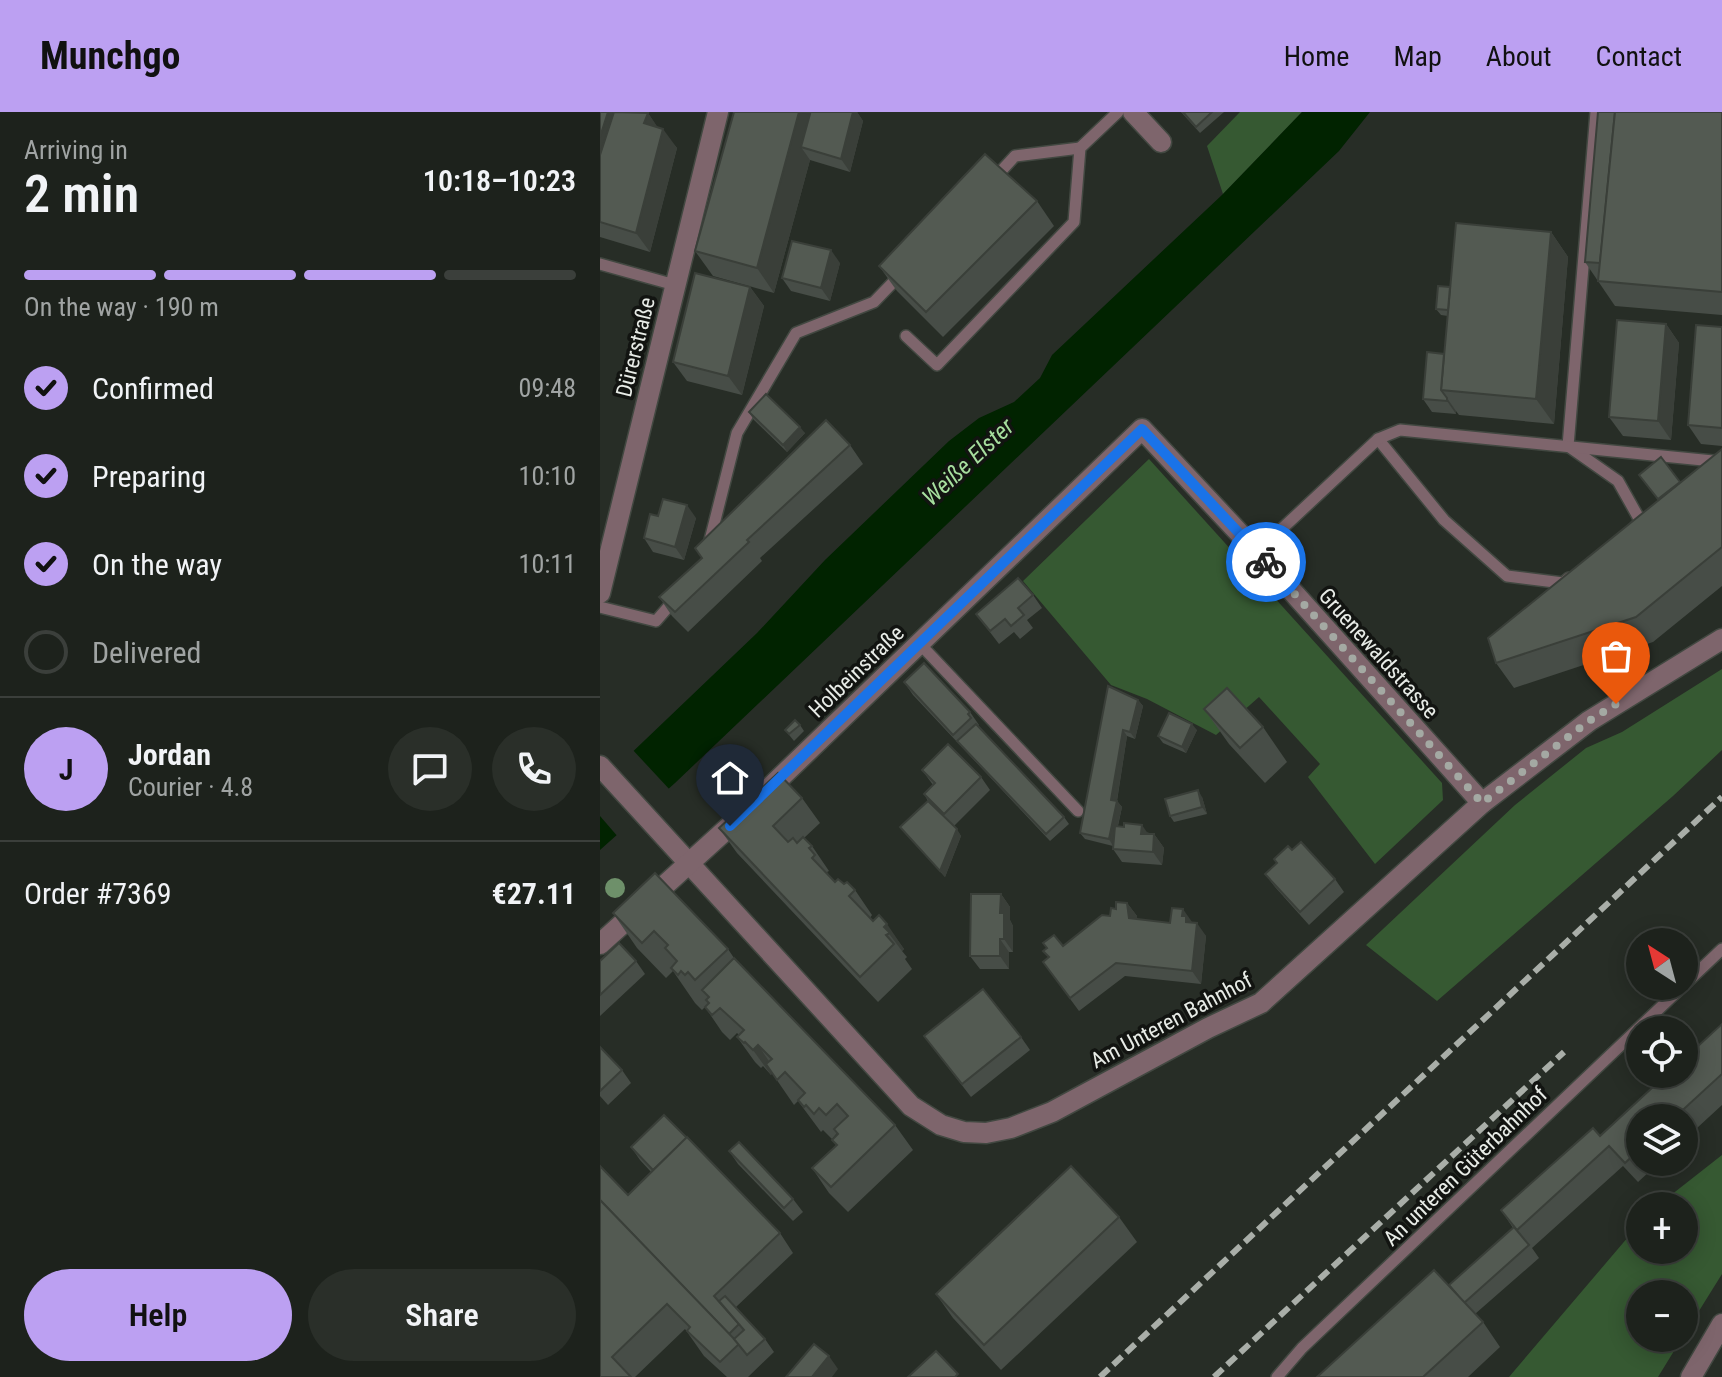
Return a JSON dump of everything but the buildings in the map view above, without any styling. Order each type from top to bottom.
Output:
[{"type":"street","name":"Dürerstraße","points":[[600,593],[606,545],[718,112]]},
{"type":"street","points":[[1133,112],[1161,142]]},
{"type":"street","name":"Gruenewaldstrasse","points":[[1142,429],[1482,803]]},
{"type":"street","name":"Holbeinstraße","points":[[600,944],[688,865],[1142,429]]},
{"type":"street","name":"Am Unteren Bahnhof","points":[[600,766],[911,1106],[941,1125],[964,1132],[986,1133],[1011,1128],[1052,1112],[1169,1048],[1261,1003],[1482,803],[1589,721],[1722,639]]},
{"type":"street","points":[[1691,1377],[1722,1324]]},
{"type":"lane","points":[[983,190],[1015,156],[1080,148],[1118,112]]},
{"type":"lane","points":[[1568,446],[1596,112]]},
{"type":"lane","points":[[906,336],[937,365],[1074,222],[1080,148]]},
{"type":"lane","points":[[600,264],[675,285]]},
{"type":"lane","points":[[707,552],[737,433],[796,333],[874,302],[907,269]]},
{"type":"lane","points":[[1257,552],[1378,439],[1400,430],[1722,460]]},
{"type":"lane","points":[[1378,439],[1444,520],[1507,576],[1563,583],[1582,568]]},
{"type":"lane","points":[[1568,446],[1618,481],[1641,522],[1622,538]]},
{"type":"lane","points":[[600,607],[656,621],[685,589]]},
{"type":"lane","points":[[919,643],[1078,811]]},
{"type":"lane","name":"An unteren Güterbahnhof","points":[[1698,971],[1722,949]]},
{"type":"lane","name":"An unteren Güterbahnhof","points":[[1277,1377],[1313,1337],[1667,1000]]},
{"type":"shaded area","points":[[1240,112],[1302,112],[1223,194],[1207,146]]},
{"type":"shaded area","points":[[1149,459],[1442,783],[1443,800],[1375,864],[1308,777],[1320,764],[1259,697],[1216,735],[1147,699],[1111,685],[1023,581]]},
{"type":"shaded area","points":[[1722,669],[1722,750],[1437,1001],[1366,945],[1515,805],[1586,748],[1622,732]]},
{"type":"shaded area","points":[[1722,1155],[1722,1274],[1698,1313],[1698,1280],[1626,1280],[1626,1352],[1673,1352],[1658,1377],[1509,1377],[1626,1239],[1626,1264],[1698,1264],[1698,1192],[1675,1192]]},
{"type":"water","name":"Weiße Elster","points":[[1302,112],[1370,112],[1339,151],[675,783],[600,850],[600,783],[757,633],[825,560],[949,441],[979,418],[1014,402],[1040,378],[1052,355],[1223,194]]},
{"type":"pier","points":[[631,748],[671,791],[619,838],[600,816],[600,778]]},
{"type":"railway","points":[[1100,1377],[1722,797]]},
{"type":"railway","points":[[1214,1377],[1564,1052]]},
{"type":"way so far","points":[[1266,562],[1482,803],[1616,704]]},
{"type":"route","points":[[730,826],[1142,429],[1266,562]]}]
